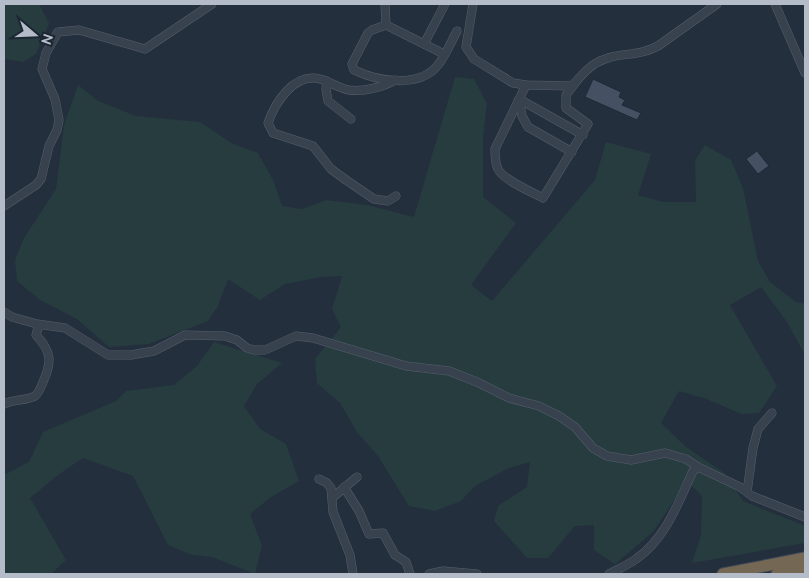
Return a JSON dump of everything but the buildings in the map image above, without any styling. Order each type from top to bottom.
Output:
[{"type":"highway","points":[[724,574],[805,558]]},
{"type":"highway","points":[[777,574],[805,569]]},
{"type":"street","points":[[4,206],[36,185],[40,179],[49,146],[57,130],[59,120],[55,100],[42,68],[46,53],[58,32],[79,30],[145,49],[212,4]]},
{"type":"street","points":[[385,4],[386,25]]},
{"type":"street","points":[[424,44],[445,4]]},
{"type":"street","points":[[473,4],[466,47],[474,59],[513,82],[526,85],[572,86],[592,66],[604,59],[647,52],[717,4]]},
{"type":"street","points":[[775,4],[805,73]]},
{"type":"street","points":[[444,54],[386,25],[368,33],[352,64],[354,70],[364,74],[385,80],[406,81],[431,71],[438,65],[458,31]]},
{"type":"street","points":[[395,80],[387,85],[352,90],[317,78],[303,80],[291,87],[279,102],[268,123],[273,133],[313,146],[331,168],[374,198],[388,201],[396,196]]},
{"type":"street","points":[[327,81],[328,101],[351,119]]},
{"type":"street","points":[[526,85],[495,149],[495,158],[497,169],[502,176],[542,198],[588,124],[566,108],[566,95],[576,82]]},
{"type":"street","points":[[519,99],[582,135]]},
{"type":"street","points":[[519,99],[522,116],[528,127],[572,152]]},
{"type":"street","points":[[4,312],[12,317],[39,325],[65,328],[108,355],[122,356],[154,350],[186,335],[226,336],[237,340],[247,348],[260,350],[265,350],[296,336],[313,338],[406,366],[449,371],[509,398],[539,406],[574,427],[593,448],[607,456],[631,460],[666,453],[686,459],[698,467],[740,487],[752,496],[805,517]]},
{"type":"street","points":[[4,404],[35,396],[40,389],[50,364],[45,346],[36,335],[39,325]]},
{"type":"street","points":[[747,492],[753,448],[758,430],[772,413]]},
{"type":"street","points":[[609,574],[636,559],[664,531],[693,471],[698,467]]},
{"type":"street","points":[[332,498],[357,477]]},
{"type":"street","points":[[319,479],[327,483],[331,488],[333,512],[350,555],[353,574]]},
{"type":"street","points":[[344,487],[359,511],[369,534],[383,533],[395,555],[406,562],[410,574]]},
{"type":"street","points":[[429,574],[443,571],[476,574]]},
{"type":"green space","points":[[4,4],[39,4],[49,23],[36,54],[23,62],[4,59]]},
{"type":"green space","points":[[455,77],[474,79],[487,104],[483,137],[483,197],[516,223],[471,285],[492,301],[595,180],[606,142],[651,154],[638,195],[663,202],[696,202],[695,160],[705,145],[731,160],[743,188],[758,261],[770,282],[796,302],[805,304],[805,355],[787,322],[761,287],[730,305],[777,386],[759,413],[742,414],[704,398],[679,391],[661,423],[685,446],[724,473],[743,501],[805,526],[805,543],[692,563],[701,535],[702,496],[687,481],[653,532],[615,564],[594,550],[594,525],[575,526],[548,558],[527,558],[494,521],[498,506],[527,487],[530,462],[509,468],[475,486],[461,501],[435,511],[409,506],[378,456],[357,432],[340,403],[317,383],[315,359],[341,327],[332,309],[342,276],[321,277],[285,284],[260,300],[228,279],[218,306],[208,321],[149,344],[109,347],[77,319],[40,300],[17,281],[15,260],[24,238],[56,189],[64,125],[78,85],[98,101],[136,116],[200,122],[233,144],[258,153],[273,180],[282,206],[302,209],[326,200],[367,205],[414,217]]},
{"type":"green space","points":[[214,342],[282,363],[257,384],[244,406],[260,429],[286,444],[299,481],[271,497],[250,514],[262,546],[255,574],[212,557],[192,555],[168,545],[133,476],[83,458],[30,498],[66,560],[51,574],[4,574],[4,475],[29,462],[43,432],[116,401],[126,391],[174,385],[197,366]]}]
